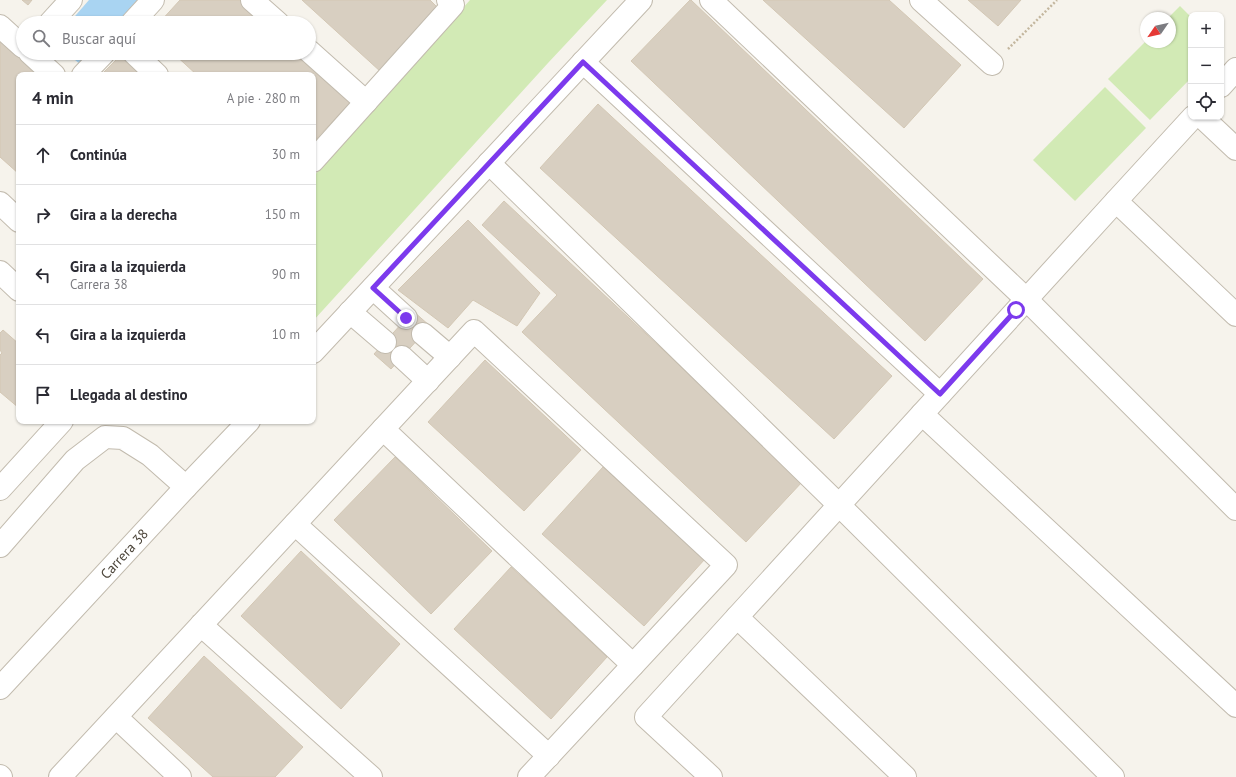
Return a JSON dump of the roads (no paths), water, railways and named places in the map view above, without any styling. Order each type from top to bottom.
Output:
[{"type":"street","points":[[56,16],[71,0]]},
{"type":"street","points":[[138,16],[153,0]]},
{"type":"street","points":[[252,0],[270,16]]},
{"type":"street","points":[[316,158],[454,5],[448,0]]},
{"type":"street","points":[[316,349],[641,0]]},
{"type":"street","points":[[711,0],[1026,300],[1236,509]]},
{"type":"street","points":[[921,0],[992,64]]},
{"type":"street","points":[[0,26],[16,41]]},
{"type":"street","points":[[316,57],[366,102]]},
{"type":"street","points":[[38,60],[51,72]]},
{"type":"street","points":[[86,72],[97,60]]},
{"type":"street","points":[[141,60],[154,72]]},
{"type":"street","points":[[583,62],[940,394]]},
{"type":"street","points":[[1223,84],[1236,69]]},
{"type":"street","points":[[711,777],[646,717],[1190,120]]},
{"type":"street","points":[[1205,120],[1236,149]]},
{"type":"street","points":[[489,163],[839,505],[1114,777]]},
{"type":"street","points":[[1116,201],[1236,315]]},
{"type":"street","points":[[0,203],[16,218]]},
{"type":"street","points":[[0,272],[16,287]]},
{"type":"street","points":[[373,288],[406,318]]},
{"type":"street","points":[[350,312],[385,342]]},
{"type":"street","points":[[60,777],[474,331],[726,565],[529,777]]},
{"type":"street","points":[[423,334],[450,357]]},
{"type":"street","points":[[402,357],[428,381]]},
{"type":"street","points":[[922,414],[1236,706]]},
{"type":"street","points":[[0,489],[59,424]]},
{"type":"street","name":"Carrera 38","points":[[0,688],[186,487],[241,424]]},
{"type":"street","points":[[0,546],[75,460],[112,429],[123,438],[150,455],[186,487]]},
{"type":"street","points":[[383,429],[633,665]]},
{"type":"street","points":[[295,524],[549,756]]},
{"type":"street","points":[[737,617],[905,777]]},
{"type":"street","points":[[201,625],[371,777]]},
{"type":"street","points":[[116,717],[180,777]]},
{"type":"water","points":[[89,0],[140,0],[126,16],[75,16]]},
{"type":"water","points":[[75,60],[87,60],[82,66]]}]
